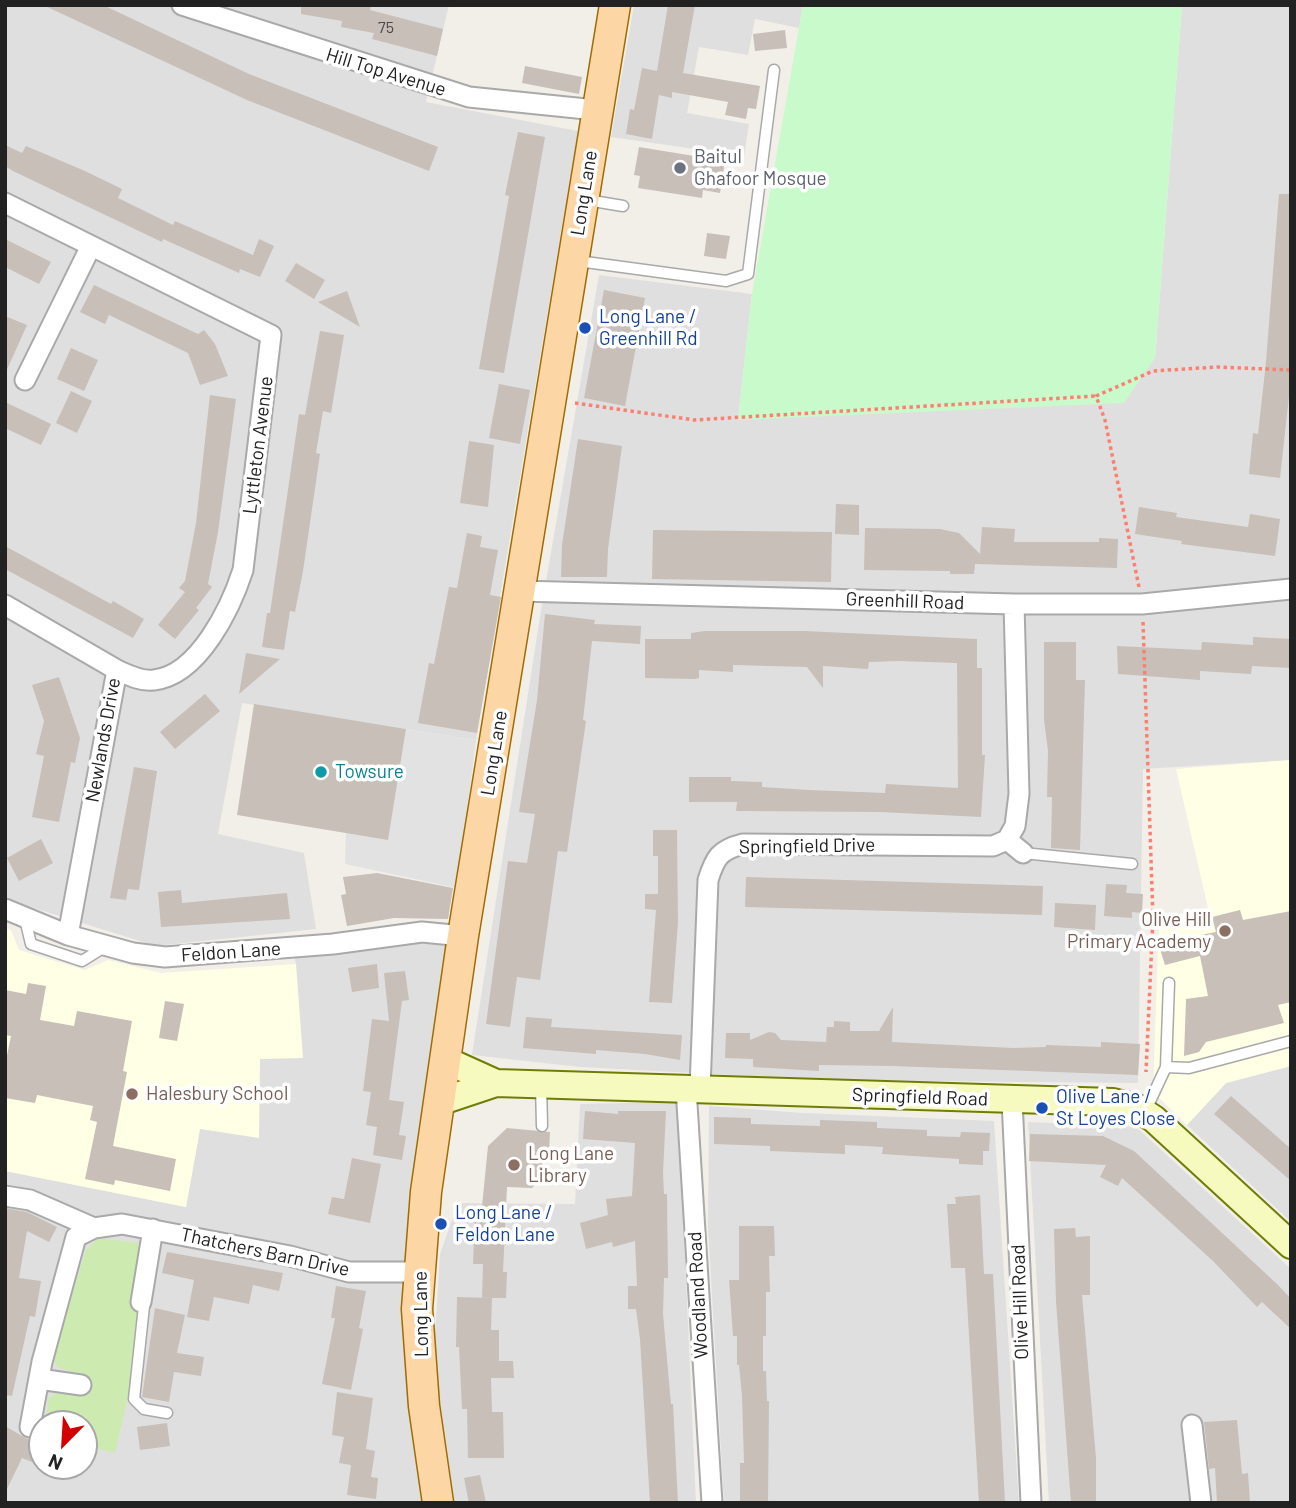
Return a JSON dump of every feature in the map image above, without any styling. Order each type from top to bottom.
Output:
[{"type":"main road","name":"Long Lane","points":[[438,1503],[424,1406],[417,1308],[439,1102],[463,936],[615,5]]},
{"type":"street","name":"Hill Top Avenue","points":[[182,5],[468,97],[596,110]]},
{"type":"street","name":"Lyttleton Avenue","points":[[5,203],[271,335],[243,569],[233,601],[201,648],[170,675],[152,681],[117,670]]},
{"type":"street","points":[[25,380],[91,246]]},
{"type":"street","name":"Greenhill Road","points":[[519,591],[1014,604],[1142,604],[1291,589]]},
{"type":"street","points":[[1014,604],[1019,794],[1015,826],[1007,840],[1023,853]]},
{"type":"street","name":"Newlands Drive","points":[[5,605],[117,670],[68,935]]},
{"type":"street","name":"Springfield Drive","points":[[693,1088],[708,880],[713,864],[725,848],[743,844],[993,846],[1007,840]]},
{"type":"street","name":"Feldon Lane","points":[[5,909],[68,935],[107,946],[165,957],[333,944],[422,932],[463,936]]},
{"type":"street","name":"Springfield Road","points":[[445,1060],[496,1083]]},
{"type":"street","name":"Springfield Road","points":[[439,1102],[496,1083],[1113,1102],[1141,1110]]},
{"type":"street","name":"Woodland Road","points":[[693,1088],[712,1503]]},
{"type":"street","name":"Olive Hill Road","points":[[1012,1100],[1031,1503]]},
{"type":"street","points":[[1141,1110],[1291,1245]]},
{"type":"street","points":[[5,1196],[30,1200],[94,1228]]},
{"type":"street","name":"Thatchers Barn Drive","points":[[94,1228],[122,1224],[153,1229],[290,1256],[349,1272],[419,1272]]},
{"type":"street","points":[[33,1410],[76,1237],[94,1228]]},
{"type":"street","name":"Thatchers Barn Drive","points":[[141,1302],[153,1229]]},
{"type":"street","points":[[39,1378],[81,1385]]},
{"type":"street","points":[[1192,1425],[1201,1503]]},
{"type":"lane","points":[[574,261],[726,281],[748,274],[774,70]]},
{"type":"lane","points":[[583,199],[623,206]]},
{"type":"lane","points":[[1023,853],[1132,864]]},
{"type":"lane","points":[[25,919],[31,944],[82,961],[107,946]]},
{"type":"lane","points":[[1141,1110],[1166,1067],[1169,982]]},
{"type":"lane","points":[[1166,1067],[1189,1068],[1291,1041]]},
{"type":"lane","points":[[541,1084],[542,1126]]},
{"type":"lane","points":[[141,1302],[144,1306],[134,1399],[144,1409],[167,1413]]},
{"type":"path","points":[[552,400],[694,420],[1096,396],[1153,371],[1217,367],[1291,370]]},
{"type":"path","points":[[1096,396],[1105,420],[1142,604],[1153,918],[1146,1090],[1141,1110]]},
{"type":"shaded area","points":[[5,5],[449,5],[426,102],[578,131],[476,740],[242,703],[218,834],[304,853],[316,929],[156,946],[21,904],[5,896]]},
{"type":"shaded area","points":[[634,5],[803,5],[799,28],[755,19],[748,55],[699,47],[687,113],[749,124],[744,156],[611,137]]},
{"type":"shaded area","points":[[1182,5],[1291,5],[1291,760],[1143,769],[1138,1083],[825,1080],[580,1067],[472,1055],[541,610],[599,275],[752,294],[738,419],[1155,358]]},
{"type":"shaded area","points":[[406,729],[476,740],[457,888],[345,864],[346,833],[388,839]]},
{"type":"shaded area","name":"Olive Hill Primary Academy","points":[[1291,760],[1291,1066],[1226,1083],[1187,1125],[1153,1092],[1159,919],[1208,908],[1176,769]]},
{"type":"shaded area","name":"Halesbury School","points":[[5,928],[11,930],[19,950],[85,970],[108,960],[161,973],[296,964],[303,1058],[260,1059],[259,1138],[200,1129],[186,1207],[5,1171]]},
{"type":"shaded area","points":[[463,936],[445,1060],[425,1401],[436,1320],[440,1254],[458,1203],[575,1204],[580,1104],[678,1102],[696,1503],[5,1503],[5,1171],[186,1207],[200,1129],[260,1059],[296,964],[292,947]]},
{"type":"shaded area","points":[[1291,1066],[1291,1222],[1187,1125],[1226,1083]]},
{"type":"shaded area","points":[[709,1106],[994,1121],[1019,1503],[724,1503],[708,1226]]},
{"type":"shaded area","points":[[1028,1122],[1136,1127],[1291,1269],[1291,1503],[1049,1503]]},
{"type":"green space","points":[[803,5],[1182,5],[1155,358],[1124,403],[738,420],[752,294]]},
{"type":"green space","points":[[98,1238],[139,1243],[133,1308],[148,1311],[115,1453],[98,1449],[98,1410],[47,1410],[49,1398],[57,1392],[83,1395],[88,1377],[57,1367],[53,1355],[86,1250]]},
{"type":"building","points":[[43,5],[103,5],[249,74],[438,147],[429,171],[247,100]]},
{"type":"building","points":[[301,5],[371,5],[370,10],[443,29],[437,56],[372,39],[374,33],[341,27],[342,21],[301,14]]},
{"type":"building","points":[[668,5],[695,5],[683,73],[760,86],[756,109],[748,108],[746,119],[725,115],[728,102],[672,92],[672,98],[659,95],[652,139],[626,134],[630,109],[634,110],[642,68],[657,71]]},
{"type":"building","points":[[785,30],[787,48],[755,51],[753,34]]},
{"type":"building","points":[[525,66],[582,77],[579,94],[522,83]]},
{"type":"building","points":[[518,132],[545,137],[504,373],[479,369],[509,196],[505,195]]},
{"type":"building","points":[[5,145],[22,153],[26,146],[85,171],[122,189],[118,198],[173,225],[175,221],[253,255],[259,239],[274,246],[260,277],[240,269],[239,273],[163,239],[162,242],[13,171],[5,166]]},
{"type":"building","name":"Baitul Ghafoor Mosque","points":[[639,147],[725,161],[720,193],[703,190],[702,198],[638,188],[640,176],[634,175]]},
{"type":"building","points":[[1279,194],[1291,194],[1291,378],[1280,478],[1249,474],[1253,433],[1258,434],[1266,362]]},
{"type":"building","points":[[707,233],[730,236],[726,259],[704,256]]},
{"type":"building","points":[[5,239],[51,262],[39,284],[5,267]]},
{"type":"building","points":[[296,263],[325,280],[314,299],[285,281]]},
{"type":"building","points":[[94,285],[198,334],[204,330],[215,344],[228,376],[200,385],[188,353],[109,315],[105,324],[80,312]]},
{"type":"building","points":[[604,290],[645,298],[625,406],[584,398]]},
{"type":"building","points":[[347,291],[360,327],[318,302]]},
{"type":"building","points":[[5,316],[27,325],[5,374]]},
{"type":"building","points":[[320,331],[344,335],[331,413],[323,411],[316,453],[320,454],[303,571],[295,612],[290,611],[284,650],[262,647],[267,613],[270,613],[299,414],[305,415]]},
{"type":"building","points":[[71,348],[98,360],[84,391],[57,379]]},
{"type":"building","points":[[499,384],[530,390],[520,444],[489,438]]},
{"type":"building","points":[[71,391],[92,401],[77,433],[56,423]]},
{"type":"building","points":[[210,395],[236,399],[218,532],[208,584],[212,587],[196,608],[199,610],[175,639],[158,625],[185,592],[179,588],[185,581],[196,523]]},
{"type":"building","points":[[5,402],[51,424],[41,445],[5,428]]},
{"type":"building","points":[[578,439],[622,446],[608,549],[607,577],[561,577],[562,545]]},
{"type":"building","points":[[469,441],[494,445],[488,507],[460,503]]},
{"type":"building","points":[[836,504],[859,505],[859,535],[835,534]]},
{"type":"building","points":[[1139,507],[1177,513],[1176,517],[1248,527],[1250,514],[1280,519],[1275,556],[1181,544],[1182,541],[1135,534]]},
{"type":"building","points":[[982,527],[1015,529],[1014,542],[1099,542],[1099,538],[1118,539],[1117,568],[975,564],[974,574],[950,574],[950,571],[864,570],[865,528],[940,529],[959,533],[980,554]]},
{"type":"building","points":[[653,530],[832,532],[831,582],[652,579]]},
{"type":"building","points":[[467,533],[482,536],[480,547],[498,550],[490,595],[501,597],[477,733],[418,723],[429,663],[434,664],[449,587],[457,588]]},
{"type":"building","points":[[5,546],[144,619],[133,638],[5,569]]},
{"type":"building","points":[[545,614],[595,620],[594,624],[641,626],[640,644],[592,641],[583,720],[586,721],[567,852],[558,851],[540,980],[517,977],[510,1027],[486,1024],[508,861],[527,863],[535,814],[519,812],[537,700]]},
{"type":"building","points":[[804,631],[977,639],[977,668],[982,668],[982,755],[985,755],[981,817],[880,812],[736,811],[737,802],[689,802],[689,777],[731,777],[731,781],[762,782],[762,787],[809,790],[885,793],[886,784],[958,788],[957,663],[869,662],[868,669],[823,666],[823,688],[807,667],[733,665],[733,672],[699,670],[699,678],[695,679],[645,678],[645,639],[691,639],[691,633]]},
{"type":"building","points":[[1253,637],[1291,639],[1291,668],[1252,666],[1251,674],[1200,671],[1200,680],[1118,674],[1117,646],[1201,650],[1202,642],[1253,645]]},
{"type":"building","points":[[1044,642],[1076,642],[1076,680],[1085,680],[1080,850],[1051,848],[1052,797],[1047,797]]},
{"type":"building","points":[[246,653],[280,659],[239,694]]},
{"type":"building","points":[[59,677],[80,738],[75,763],[71,762],[59,822],[32,817],[44,756],[36,754],[44,721],[32,685]]},
{"type":"building","points":[[205,694],[220,711],[175,749],[160,732]]},
{"type":"building","name":"Towsure","points":[[254,704],[406,729],[388,840],[237,815]]},
{"type":"building","points":[[134,767],[157,771],[139,890],[128,889],[126,900],[110,898]]},
{"type":"building","points":[[653,830],[677,830],[678,922],[672,1003],[649,1002],[656,910],[645,909],[645,894],[658,894],[658,856],[653,856]]},
{"type":"building","points":[[41,839],[53,863],[19,881],[7,858]]},
{"type":"building","points":[[377,873],[453,888],[448,919],[394,918],[347,926],[341,895],[346,894],[343,877]]},
{"type":"building","points":[[746,877],[1043,886],[1042,915],[745,907]]},
{"type":"building","points":[[1106,884],[1127,885],[1126,893],[1143,894],[1142,913],[1132,912],[1132,918],[1104,916]]},
{"type":"building","points":[[181,890],[182,903],[287,893],[290,919],[161,927],[158,892]]},
{"type":"building","points":[[1055,903],[1096,905],[1095,930],[1054,927]]},
{"type":"building","points":[[1240,910],[1243,920],[1291,911],[1291,1002],[1278,1005],[1284,1023],[1206,1042],[1199,1052],[1184,1056],[1186,999],[1208,996],[1200,956],[1165,965],[1158,943],[1216,932],[1212,917]]},
{"type":"building","points":[[377,964],[379,988],[352,992],[348,968]]},
{"type":"building","points":[[405,971],[409,1000],[402,1001],[389,1100],[404,1102],[399,1135],[406,1136],[402,1160],[373,1155],[377,1127],[366,1125],[371,1092],[363,1091],[372,1019],[389,1021],[384,973]]},
{"type":"building","points":[[28,983],[46,986],[40,1020],[74,1026],[77,1011],[132,1021],[123,1071],[127,1072],[113,1146],[176,1159],[170,1191],[115,1180],[114,1185],[85,1179],[97,1122],[90,1120],[93,1106],[37,1095],[35,1103],[5,1098],[5,1065],[11,1036],[5,1035],[5,990],[26,994]]},
{"type":"building","points":[[165,1001],[184,1004],[177,1041],[159,1038]]},
{"type":"building","points":[[893,1007],[892,1042],[1013,1048],[1046,1045],[1101,1047],[1101,1042],[1140,1044],[1138,1075],[819,1065],[819,1071],[753,1067],[753,1059],[725,1058],[726,1033],[750,1033],[750,1040],[769,1032],[775,1033],[781,1040],[826,1042],[827,1027],[834,1027],[834,1021],[850,1022],[850,1031],[879,1031]]},
{"type":"building","points":[[526,1017],[552,1019],[551,1027],[682,1035],[680,1060],[596,1050],[596,1054],[523,1048]]},
{"type":"building","points":[[1231,1096],[1291,1149],[1291,1181],[1214,1114]]},
{"type":"building","points":[[585,1111],[618,1114],[618,1111],[666,1111],[663,1173],[664,1194],[667,1194],[668,1278],[664,1278],[663,1314],[673,1404],[678,1503],[650,1503],[640,1339],[636,1309],[628,1309],[628,1286],[637,1286],[635,1241],[613,1247],[612,1242],[586,1249],[580,1223],[608,1215],[606,1199],[632,1196],[635,1143],[583,1139]]},
{"type":"building","points":[[714,1117],[751,1118],[751,1124],[820,1126],[820,1120],[877,1122],[877,1128],[927,1130],[927,1136],[960,1137],[961,1132],[990,1133],[989,1151],[983,1151],[983,1165],[959,1164],[959,1159],[882,1154],[883,1147],[845,1145],[845,1154],[770,1151],[770,1146],[714,1144]]},
{"type":"building","points":[[507,1128],[550,1132],[549,1153],[543,1152],[542,1177],[532,1188],[507,1187],[503,1272],[507,1272],[506,1298],[482,1298],[483,1264],[473,1264],[475,1216],[481,1216],[488,1146]]},
{"type":"building","points":[[1030,1134],[1103,1136],[1134,1151],[1291,1299],[1291,1329],[1262,1302],[1257,1307],[1213,1261],[1122,1178],[1118,1186],[1100,1177],[1106,1165],[1029,1161]]},
{"type":"building","points":[[352,1158],[381,1164],[370,1223],[328,1214],[332,1197],[344,1199]]},
{"type":"building","points":[[980,1195],[984,1274],[993,1274],[1005,1503],[979,1503],[965,1268],[951,1268],[947,1204],[956,1204],[955,1197]]},
{"type":"building","points":[[5,1208],[27,1212],[57,1227],[49,1242],[27,1231],[19,1278],[41,1281],[35,1317],[30,1316],[12,1396],[5,1395]]},
{"type":"building","points":[[739,1226],[774,1226],[775,1256],[769,1256],[770,1292],[766,1292],[766,1336],[763,1336],[763,1371],[766,1371],[769,1401],[768,1502],[740,1502],[740,1463],[744,1463],[742,1396],[737,1365],[737,1336],[733,1336],[729,1280],[739,1280]]},
{"type":"building","points":[[1075,1228],[1076,1237],[1090,1236],[1090,1295],[1082,1295],[1096,1458],[1096,1503],[1071,1503],[1056,1302],[1054,1229]]},
{"type":"building","points":[[167,1252],[283,1273],[279,1291],[253,1285],[249,1304],[214,1297],[209,1321],[187,1317],[194,1280],[162,1273]]},
{"type":"building","points":[[336,1286],[366,1291],[359,1328],[363,1329],[351,1390],[322,1384],[335,1318],[331,1318]]},
{"type":"building","points":[[457,1297],[492,1298],[491,1330],[499,1330],[499,1361],[513,1361],[514,1378],[491,1378],[492,1412],[503,1412],[504,1458],[468,1458],[467,1409],[462,1409],[459,1347],[456,1347]]},
{"type":"building","points":[[155,1308],[185,1315],[177,1353],[204,1357],[201,1376],[174,1372],[169,1402],[142,1397]]},
{"type":"building","points":[[337,1392],[373,1398],[366,1449],[375,1451],[371,1477],[378,1478],[376,1499],[347,1495],[351,1465],[339,1463],[344,1437],[332,1435]]},
{"type":"building","points":[[1237,1420],[1242,1474],[1248,1473],[1250,1503],[1217,1503],[1215,1468],[1209,1469],[1204,1422]]},
{"type":"building","points":[[167,1423],[170,1446],[140,1450],[137,1427]]},
{"type":"building","points":[[5,1426],[28,1439],[28,1460],[22,1458],[5,1493]]},
{"type":"building","points":[[480,1475],[486,1503],[469,1503],[464,1478]]},
{"type":"place","name":"Baitul Ghafoor Mosque","points":[[680,168]]},
{"type":"place","name":"Long Lane / Greenhill Rd","points":[[585,328]]},
{"type":"place","name":"Towsure","points":[[321,772]]},
{"type":"place","name":"Olive Hill Primary Academy","points":[[1225,931]]},
{"type":"place","name":"Halesbury School","points":[[132,1094]]},
{"type":"place","name":"Olive Lane / St Loyes Close","points":[[1042,1108]]},
{"type":"place","name":"Long Lane Library","points":[[514,1165]]},
{"type":"place","name":"Long Lane / Feldon Lane","points":[[441,1224]]}]
